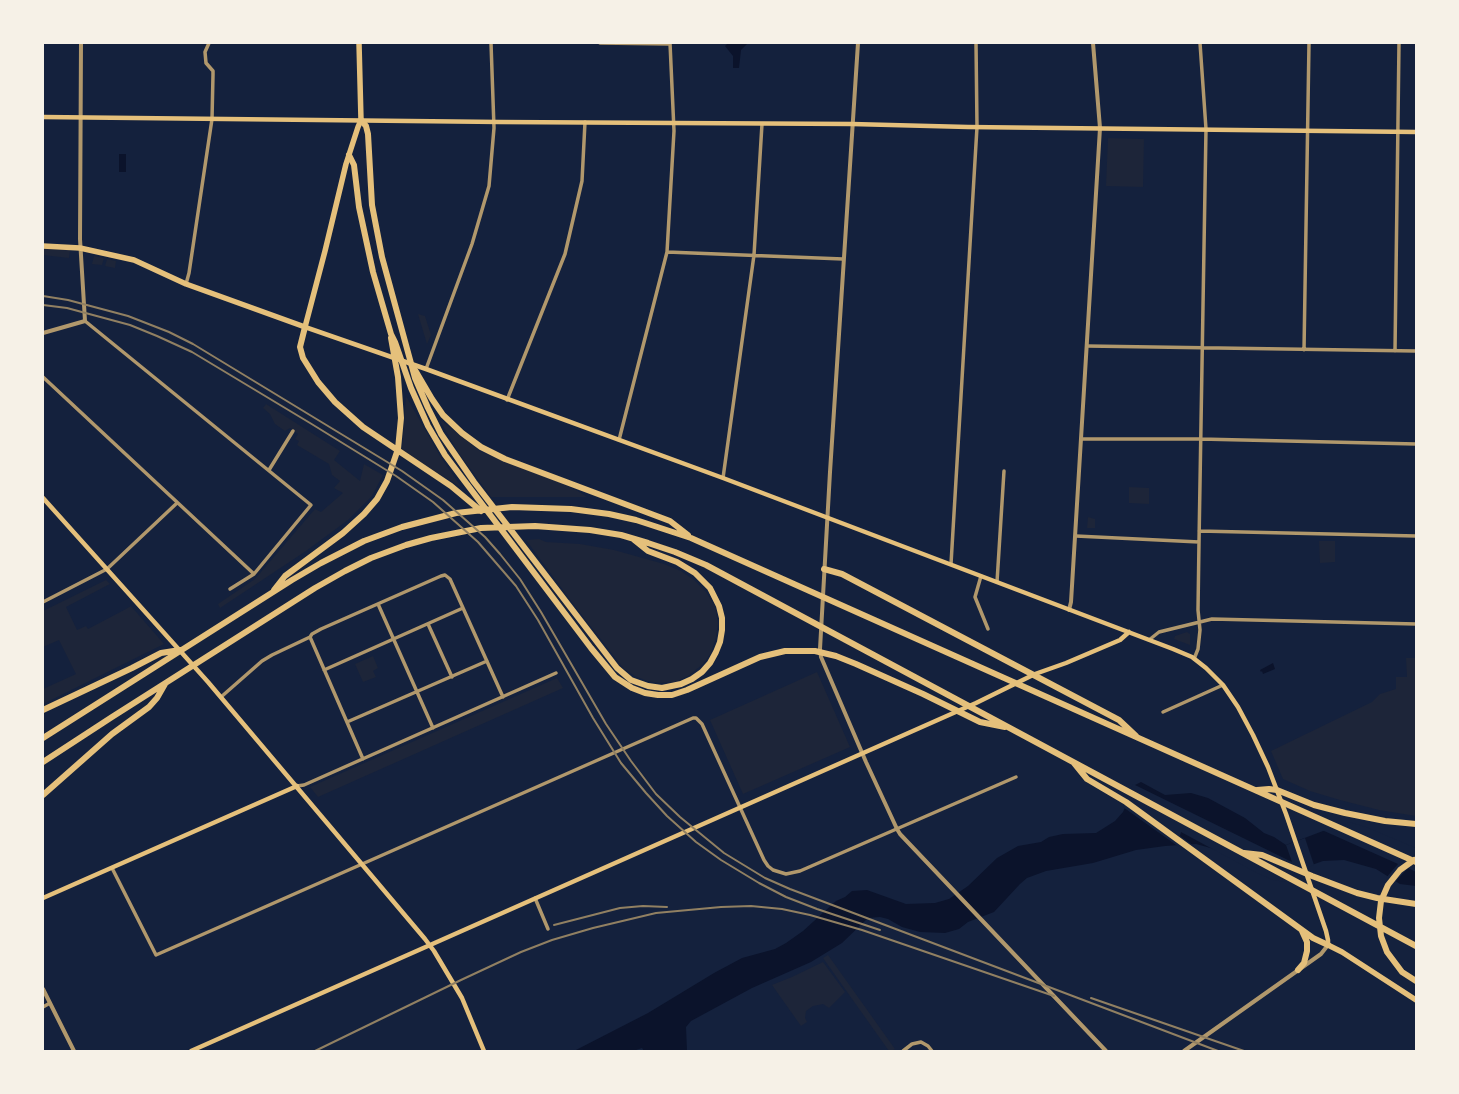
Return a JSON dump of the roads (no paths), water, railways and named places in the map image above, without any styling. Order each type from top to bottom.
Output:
[{"type":"highway","points":[[361,120],[366,126],[368,134],[371,186],[377,235],[413,368],[436,425],[459,462],[613,664],[627,677],[644,685],[662,688],[681,684],[702,672],[710,663],[716,652],[722,630],[722,618],[719,606],[710,588],[695,573],[677,562],[648,551],[632,538]]},
{"type":"highway","points":[[349,154],[354,165],[359,207],[367,248],[391,334],[419,408],[450,463],[612,674],[635,690],[658,695],[675,694],[760,657],[785,651],[809,651],[831,654],[987,724],[1009,727]]},
{"type":"highway","points":[[305,327],[300,347],[303,358],[318,382],[335,402],[363,427],[451,486],[496,523]]},
{"type":"highway","points":[[273,592],[285,576],[350,527],[364,514],[377,499],[387,481],[397,454],[400,438],[401,405],[395,346]]},
{"type":"highway","points":[[418,379],[447,419],[462,433],[481,447],[505,459],[670,521],[691,538]]},
{"type":"highway","points":[[43,710],[170,653],[183,649],[320,563],[354,546],[390,531],[432,518],[475,510],[501,508],[551,508],[609,514],[650,524],[691,538],[1255,790],[1263,792],[1416,862]]},
{"type":"highway","points":[[43,762],[324,582],[370,558],[400,547],[449,533],[481,528],[514,526],[573,528],[603,532],[632,538],[658,546],[700,562],[1416,946]]},
{"type":"highway","points":[[824,569],[842,574],[1119,720],[1138,737]]},
{"type":"highway","points":[[43,738],[170,653]]},
{"type":"highway","points":[[43,795],[112,734],[149,707],[165,683]]},
{"type":"highway","points":[[1073,762],[1080,772],[1088,778],[1123,800],[1313,938],[1328,945]]},
{"type":"highway","points":[[1263,792],[1276,790],[1314,805],[1345,814],[1385,821],[1415,824]]},
{"type":"highway","points":[[1243,853],[1262,855],[1347,890],[1395,901],[1416,904]]},
{"type":"highway","points":[[1416,859],[1400,870],[1388,885],[1381,901],[1379,911],[1382,941],[1387,952],[1398,967],[1416,981]]},
{"type":"highway","points":[[1298,927],[1305,937],[1308,948],[1305,961],[1298,970]]},
{"type":"main road","points":[[305,327],[349,154],[361,120],[359,43]]},
{"type":"main road","points":[[43,117],[494,122],[674,122],[1416,132]]},
{"type":"main road","points":[[43,246],[80,248],[134,260],[186,284],[426,369],[723,478],[1129,632],[1194,659],[1212,673],[1223,685],[1260,749],[1296,841],[1326,931],[1328,945],[1342,952],[1416,1000]]},
{"type":"main road","points":[[43,498],[221,697],[430,945],[462,998],[484,1051]]},
{"type":"main road","points":[[191,1051],[983,700],[1035,674],[1066,663],[1120,640],[1129,632]]},
{"type":"main road","points":[[43,898],[297,786]]},
{"type":"street","points":[[81,43],[80,248],[85,321],[311,505],[254,574],[230,589]]},
{"type":"street","points":[[186,284],[189,276],[212,118],[213,71],[206,63],[204,52],[209,43]]},
{"type":"street","points":[[426,369],[472,244],[486,198],[490,174],[494,122],[492,43]]},
{"type":"street","points":[[600,43],[670,44],[674,122],[667,252],[619,440]]},
{"type":"street","points":[[858,43],[827,518],[820,654],[824,668],[897,829],[1106,1051]]},
{"type":"street","points":[[951,564],[977,127],[976,43]]},
{"type":"street","points":[[1069,610],[1071,602],[1076,536],[1100,128],[1093,43]]},
{"type":"street","points":[[1194,659],[1198,646],[1200,630],[1198,610],[1200,439],[1206,129],[1200,43]]},
{"type":"street","points":[[1304,350],[1309,43]]},
{"type":"street","points":[[1395,351],[1399,43]]},
{"type":"street","points":[[507,400],[565,254],[582,181],[585,122]]},
{"type":"street","points":[[723,478],[754,255],[762,124]]},
{"type":"street","points":[[667,252],[844,259]]},
{"type":"street","points":[[43,333],[85,321]]},
{"type":"street","points":[[1087,346],[1416,351]]},
{"type":"street","points":[[43,377],[254,574]]},
{"type":"street","points":[[269,470],[293,431]]},
{"type":"street","points":[[1081,439],[1200,439],[1416,444]]},
{"type":"street","points":[[997,582],[1004,471]]},
{"type":"street","points":[[43,602],[107,569],[178,503]]},
{"type":"street","points":[[1199,531],[1416,536]]},
{"type":"street","points":[[1076,536],[1199,542]]},
{"type":"street","points":[[221,697],[262,661],[310,637],[316,631],[445,575],[450,579],[503,697]]},
{"type":"street","points":[[981,576],[975,597],[988,629]]},
{"type":"street","points":[[378,604],[433,728]]},
{"type":"street","points":[[324,670],[463,608]]},
{"type":"street","points":[[1149,640],[1160,632],[1199,621],[1212,619],[1416,624]]},
{"type":"street","points":[[428,624],[452,677]]},
{"type":"street","points":[[310,637],[363,759]]},
{"type":"street","points":[[347,722],[487,661]]},
{"type":"street","points":[[297,786],[304,785],[556,673]]},
{"type":"street","points":[[1162,712],[1223,685]]},
{"type":"street","points":[[112,868],[156,955],[689,719],[696,718],[702,724],[764,860],[768,866],[780,873],[793,874],[1016,777]]},
{"type":"street","points":[[535,898],[548,929]]},
{"type":"street","points":[[1184,1051],[1321,954],[1328,945]]},
{"type":"street","points":[[43,989],[74,1051]]},
{"type":"street","points":[[43,1006],[50,1003]]},
{"type":"street","points":[[903,1051],[912,1044],[921,1042],[928,1046],[932,1051]]},
{"type":"railway","points":[[43,296],[68,300],[128,316],[169,332],[193,344],[402,471],[443,500],[485,537],[520,579],[541,612],[606,724],[656,794],[680,817],[724,853],[765,878],[790,889],[1218,1051]]},
{"type":"railway","points":[[43,305],[67,308],[130,325],[192,352],[396,476],[433,502],[478,542],[516,586],[538,620],[593,718],[621,763],[667,816],[696,842],[721,860],[759,883],[786,897],[880,930]]},
{"type":"railway","points":[[554,925],[620,908],[643,906],[667,907]]},
{"type":"railway","points":[[315,1051],[461,980],[521,952],[552,940],[593,928],[656,913],[721,907],[751,906],[782,909],[810,915],[862,930],[1054,996]]},
{"type":"railway","points":[[1091,998],[1244,1051]]}]
